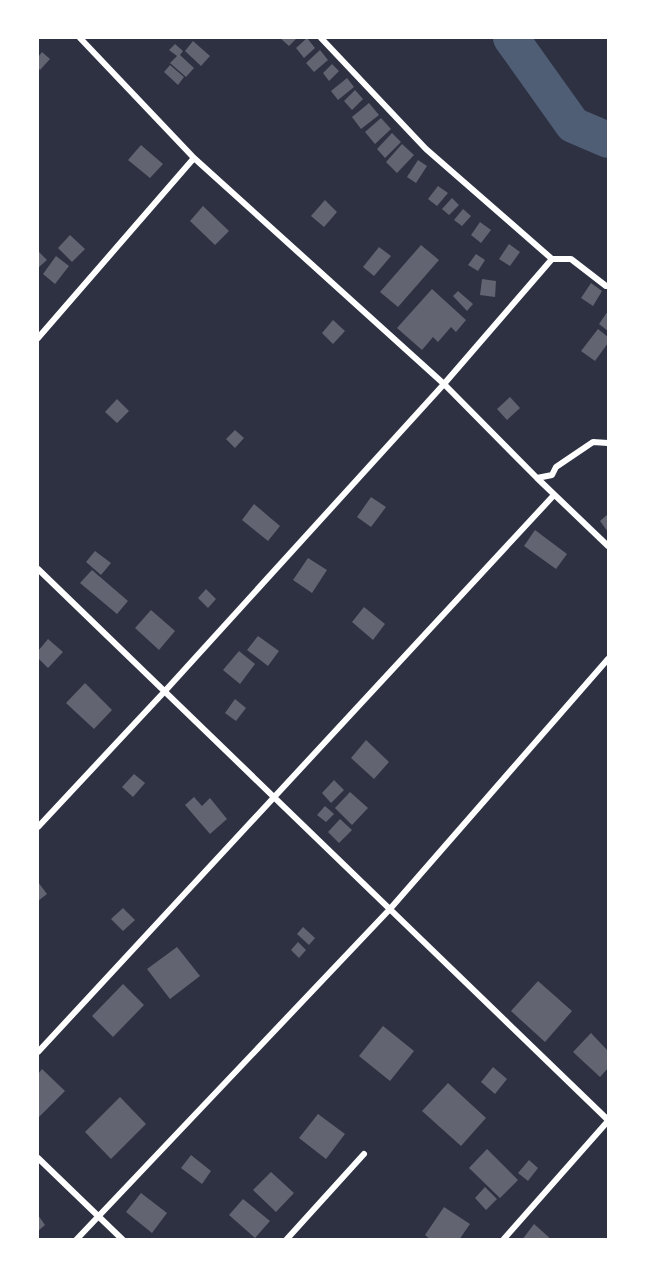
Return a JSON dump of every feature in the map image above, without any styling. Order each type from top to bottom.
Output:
[{"type":"street","points":[[80,38],[194,158],[444,384],[554,495],[609,546]]},
{"type":"street","points":[[321,38],[426,149],[552,259],[571,259],[609,286]]},
{"type":"street","points":[[38,338],[194,158]]},
{"type":"street","points":[[38,827],[444,384],[552,259]]},
{"type":"street","points":[[537,478],[552,475],[556,467],[593,442],[609,443]]},
{"type":"street","points":[[38,1052],[554,495]]},
{"type":"street","points":[[38,569],[609,1121],[503,1239]]},
{"type":"street","points":[[76,1239],[390,909],[609,659]]},
{"type":"street","points":[[286,1239],[364,1154]]},
{"type":"street","points":[[38,1158],[123,1239]]},
{"type":"building","points":[[280,38],[297,38],[289,46]]},
{"type":"building","points":[[307,38],[315,48],[304,58],[296,48]]},
{"type":"building","points":[[193,41],[210,56],[201,66],[185,51]]},
{"type":"building","points":[[175,44],[183,51],[180,55],[194,68],[186,77],[170,63],[177,56],[169,50]]},
{"type":"building","points":[[320,50],[328,60],[314,72],[306,63]]},
{"type":"building","points":[[42,52],[50,59],[40,70],[38,57]]},
{"type":"building","points":[[332,64],[339,71],[329,81],[323,73]]},
{"type":"building","points":[[170,65],[184,77],[178,85],[164,72]]},
{"type":"building","points":[[347,78],[354,87],[338,100],[331,91]]},
{"type":"building","points":[[355,90],[363,99],[352,110],[344,101]]},
{"type":"building","points":[[369,103],[379,115],[361,129],[352,117]]},
{"type":"building","points":[[381,118],[391,129],[375,144],[365,132]]},
{"type":"building","points":[[392,133],[401,142],[385,158],[377,149]]},
{"type":"building","points":[[402,144],[414,155],[397,173],[386,162]]},
{"type":"building","points":[[141,145],[163,164],[150,178],[128,160]]},
{"type":"building","points":[[418,160],[427,166],[416,183],[407,177]]},
{"type":"building","points":[[438,186],[448,193],[437,206],[428,199]]},
{"type":"building","points":[[452,198],[459,205],[449,215],[442,209]]},
{"type":"building","points":[[325,200],[337,212],[324,227],[311,216]]},
{"type":"building","points":[[203,206],[229,231],[215,245],[190,221]]},
{"type":"building","points":[[463,209],[471,216],[462,226],[454,220]]},
{"type":"building","points":[[480,222],[491,230],[481,243],[471,235]]},
{"type":"building","points":[[70,235],[85,249],[72,262],[58,248]]},
{"type":"building","points":[[509,244],[520,252],[510,266],[499,259]]},
{"type":"building","points":[[421,245],[439,260],[398,307],[380,292]]},
{"type":"building","points":[[379,247],[391,256],[374,276],[363,267]]},
{"type":"building","points":[[39,252],[47,260],[39,267],[38,254]]},
{"type":"building","points":[[476,254],[485,260],[478,271],[468,265]]},
{"type":"building","points":[[56,256],[69,266],[55,284],[43,274]]},
{"type":"building","points":[[482,279],[496,281],[495,297],[480,295]]},
{"type":"building","points":[[591,283],[602,291],[593,306],[581,298]]},
{"type":"building","points":[[432,289],[466,320],[456,332],[451,327],[438,342],[433,337],[422,350],[397,328]]},
{"type":"building","points":[[458,291],[473,304],[467,311],[453,296]]},
{"type":"building","points":[[608,311],[608,331],[599,324]]},
{"type":"building","points":[[333,320],[345,331],[333,344],[322,333]]},
{"type":"building","points":[[598,329],[608,337],[608,343],[595,361],[581,351]]},
{"type":"building","points":[[510,397],[520,408],[507,420],[497,409]]},
{"type":"building","points":[[117,399],[129,411],[117,423],[105,412]]},
{"type":"building","points":[[235,430],[244,438],[235,448],[226,439]]},
{"type":"building","points":[[371,497],[386,507],[371,527],[357,517]]},
{"type":"building","points":[[254,504],[280,526],[268,541],[242,520]]},
{"type":"building","points":[[608,514],[608,532],[600,521]]},
{"type":"building","points":[[535,530],[567,554],[556,569],[524,546]]},
{"type":"building","points":[[95,551],[111,563],[101,575],[86,562]]},
{"type":"building","points":[[308,558],[327,570],[312,593],[293,580]]},
{"type":"building","points":[[92,570],[128,601],[117,614],[80,583]]},
{"type":"building","points":[[206,589],[216,599],[208,608],[198,598]]},
{"type":"building","points":[[364,607],[385,624],[373,640],[352,622]]},
{"type":"building","points":[[151,610],[175,631],[159,650],[135,628]]},
{"type":"building","points":[[258,636],[279,651],[268,666],[247,650]]},
{"type":"building","points":[[48,639],[63,652],[48,668],[38,658],[38,651]]},
{"type":"building","points":[[239,651],[255,664],[240,684],[223,670]]},
{"type":"building","points":[[85,683],[112,710],[94,729],[66,703]]},
{"type":"building","points":[[235,699],[246,708],[236,721],[225,713]]},
{"type":"building","points":[[366,740],[389,762],[374,779],[351,758]]},
{"type":"building","points":[[134,774],[145,783],[133,797],[122,787]]},
{"type":"building","points":[[334,780],[344,790],[331,803],[322,793]]},
{"type":"building","points":[[350,792],[368,808],[352,825],[335,808]]},
{"type":"building","points":[[194,797],[202,806],[210,798],[227,819],[210,834],[185,805]]},
{"type":"building","points":[[325,806],[334,814],[326,822],[317,815]]},
{"type":"building","points":[[340,819],[352,830],[339,843],[328,832]]},
{"type":"building","points":[[38,882],[47,894],[38,901]]},
{"type":"building","points":[[123,908],[135,920],[123,931],[111,919]]},
{"type":"building","points":[[303,927],[315,938],[309,945],[297,934]]},
{"type":"building","points":[[298,942],[306,950],[299,958],[291,950]]},
{"type":"building","points":[[177,947],[200,976],[170,999],[147,969]]},
{"type":"building","points":[[538,981],[572,1011],[545,1042],[511,1011]]},
{"type":"building","points":[[123,984],[144,1005],[113,1037],[92,1016]]},
{"type":"building","points":[[383,1026],[414,1051],[390,1081],[359,1056]]},
{"type":"building","points":[[591,1033],[608,1051],[608,1068],[600,1077],[573,1052]]},
{"type":"building","points":[[493,1067],[507,1079],[495,1094],[481,1082]]},
{"type":"building","points":[[42,1069],[65,1091],[39,1117],[38,1074]]},
{"type":"building","points":[[448,1083],[486,1118],[461,1146],[422,1111]]},
{"type":"building","points":[[120,1097],[146,1124],[111,1159],[85,1132]]},
{"type":"building","points":[[318,1114],[345,1134],[326,1159],[299,1138]]},
{"type":"building","points":[[487,1149],[518,1180],[500,1198],[469,1168]]},
{"type":"building","points":[[191,1155],[211,1171],[202,1184],[181,1168]]},
{"type":"building","points":[[529,1160],[538,1168],[528,1181],[518,1173]]},
{"type":"building","points":[[271,1172],[294,1193],[276,1212],[253,1190]]},
{"type":"building","points":[[485,1187],[497,1199],[486,1210],[475,1198]]},
{"type":"building","points":[[141,1193],[167,1213],[152,1233],[126,1212]]},
{"type":"building","points":[[243,1199],[270,1221],[255,1238],[229,1215]]},
{"type":"building","points":[[444,1207],[470,1224],[459,1240],[431,1240],[425,1235]]},
{"type":"building","points":[[38,1215],[45,1225],[38,1231]]},
{"type":"building","points":[[534,1224],[552,1240],[522,1240]]},
{"type":"waterway","points":[[511,38],[573,125],[608,140]]}]
